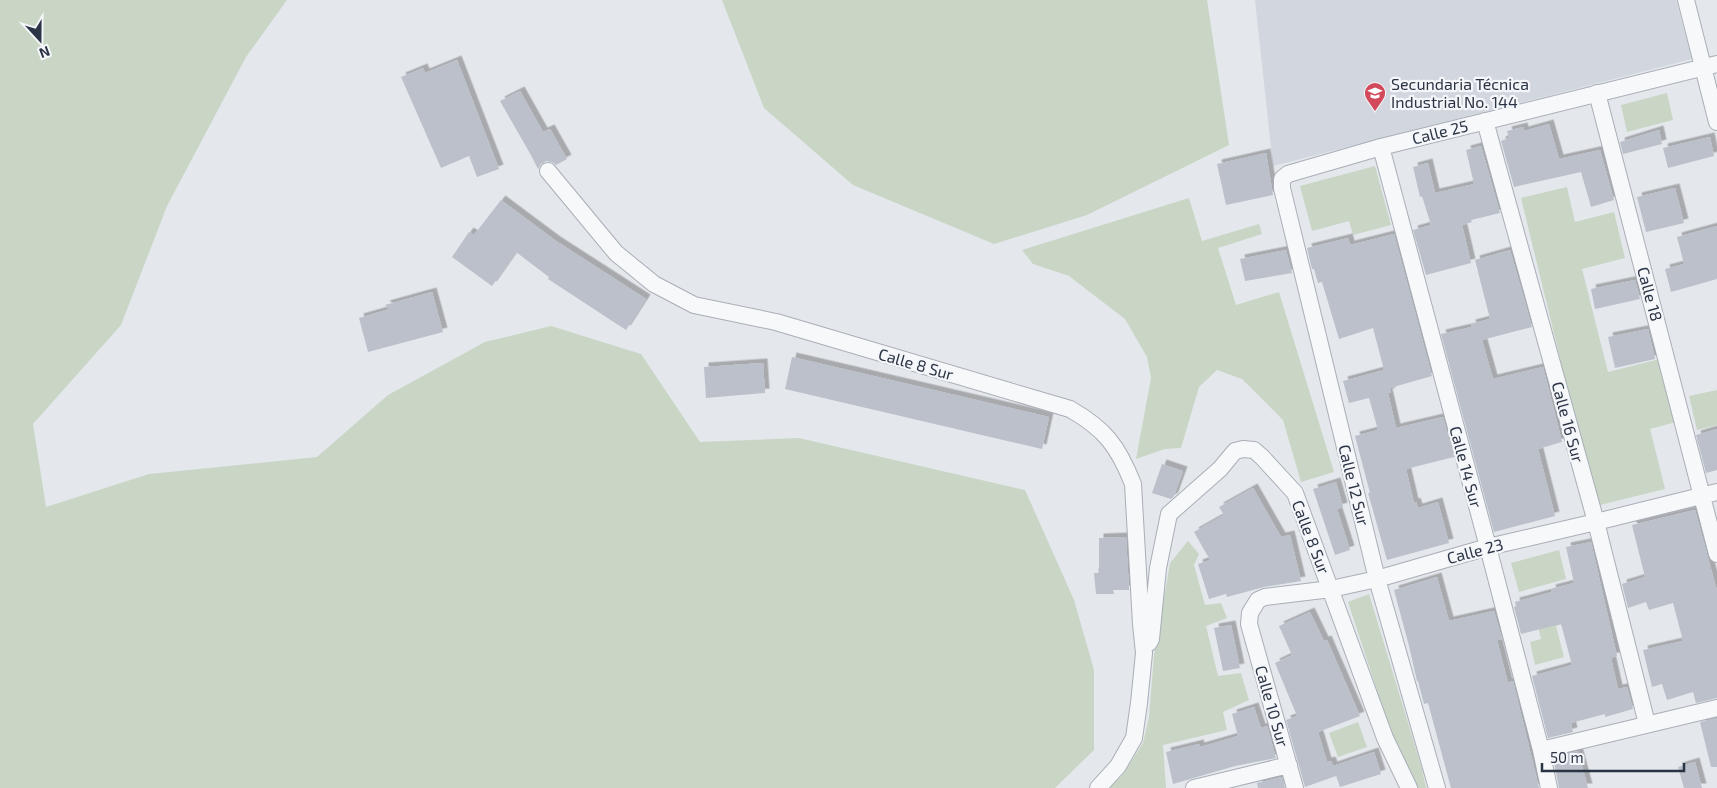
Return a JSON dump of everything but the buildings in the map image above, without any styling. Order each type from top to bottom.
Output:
[{"type":"street","points":[[1686,0],[1710,66],[1717,122]]},
{"type":"street","name":"Calle 25","points":[[1282,179],[1288,174],[1381,147],[1710,66]]},
{"type":"street","name":"Calle 18","points":[[1597,93],[1710,494],[1717,554]]},
{"type":"street","name":"Calle 16 Sur","points":[[1485,121],[1596,522],[1647,724]]},
{"type":"street","name":"Calle 14 Sur","points":[[1381,147],[1550,788]]},
{"type":"street","name":"Calle 8 Sur","points":[[548,171],[616,253],[654,284],[694,305],[776,322],[1070,409],[1089,420],[1106,434],[1125,465],[1133,484],[1144,653],[1140,703],[1134,738],[1118,766],[1098,788]]},
{"type":"street","name":"Calle 12 Sur","points":[[1282,179],[1284,197],[1377,579],[1437,788]]},
{"type":"street","name":"Calle 8 Sur","points":[[1144,653],[1151,639],[1158,568],[1169,514],[1220,469],[1235,452],[1243,448],[1254,450],[1262,456],[1295,493],[1385,738],[1409,788]]},
{"type":"street","name":"Calle 23","points":[[1249,624],[1250,613],[1258,600],[1265,597],[1331,588],[1377,579],[1488,547],[1710,494]]},
{"type":"street","name":"Calle 10 Sur","points":[[1249,624],[1295,788]]},
{"type":"street","points":[[1541,750],[1717,708]]},
{"type":"street","points":[[1194,788],[1289,765]]},
{"type":"shaded area","name":"Secundaria Técnica Industrial No. 144","points":[[1255,0],[1676,0],[1692,59],[1273,166]]},
{"type":"green space","points":[[0,0],[287,0],[246,57],[167,206],[121,325],[33,424],[46,507],[149,474],[317,457],[388,395],[485,342],[551,326],[641,354],[700,442],[799,438],[1025,490],[1074,600],[1094,670],[1094,750],[1055,788],[0,788]]},
{"type":"green space","points":[[722,0],[1207,0],[1229,145],[1087,215],[994,244],[853,185],[764,108]]},
{"type":"green space","points":[[1667,93],[1673,120],[1627,132],[1621,105]]},
{"type":"green space","points":[[1375,166],[1391,225],[1353,235],[1349,221],[1312,231],[1300,186]]},
{"type":"green space","points":[[1567,187],[1575,222],[1614,212],[1625,258],[1582,269],[1608,372],[1660,359],[1676,422],[1650,429],[1665,489],[1596,506],[1521,198]]},
{"type":"green space","points":[[1189,198],[1202,241],[1259,224],[1262,234],[1218,248],[1236,305],[1279,292],[1334,472],[1301,482],[1283,420],[1242,379],[1217,370],[1199,387],[1181,448],[1165,449],[1136,459],[1151,378],[1147,357],[1125,319],[1069,276],[1033,264],[1022,250]]},
{"type":"green space","points":[[1717,390],[1717,425],[1697,430],[1689,396]]},
{"type":"green space","points":[[1188,541],[1199,554],[1194,565],[1205,605],[1221,603],[1227,618],[1206,626],[1218,676],[1241,673],[1249,700],[1223,712],[1227,730],[1163,745],[1166,788],[1110,788],[1124,773],[1143,743],[1149,717],[1154,655],[1170,563]]},
{"type":"green space","points":[[1559,550],[1566,579],[1519,592],[1511,563]]},
{"type":"green space","points":[[1369,594],[1422,769],[1426,788],[1416,788],[1392,736],[1348,602]]},
{"type":"green space","points":[[1537,622],[1563,624],[1556,626],[1564,657],[1535,665],[1530,642],[1541,639]]},
{"type":"green space","points":[[1358,722],[1367,747],[1338,757],[1329,733]]},
{"type":"place","name":"Secundaria Técnica Industrial No. 144","points":[[1375,112]]}]
